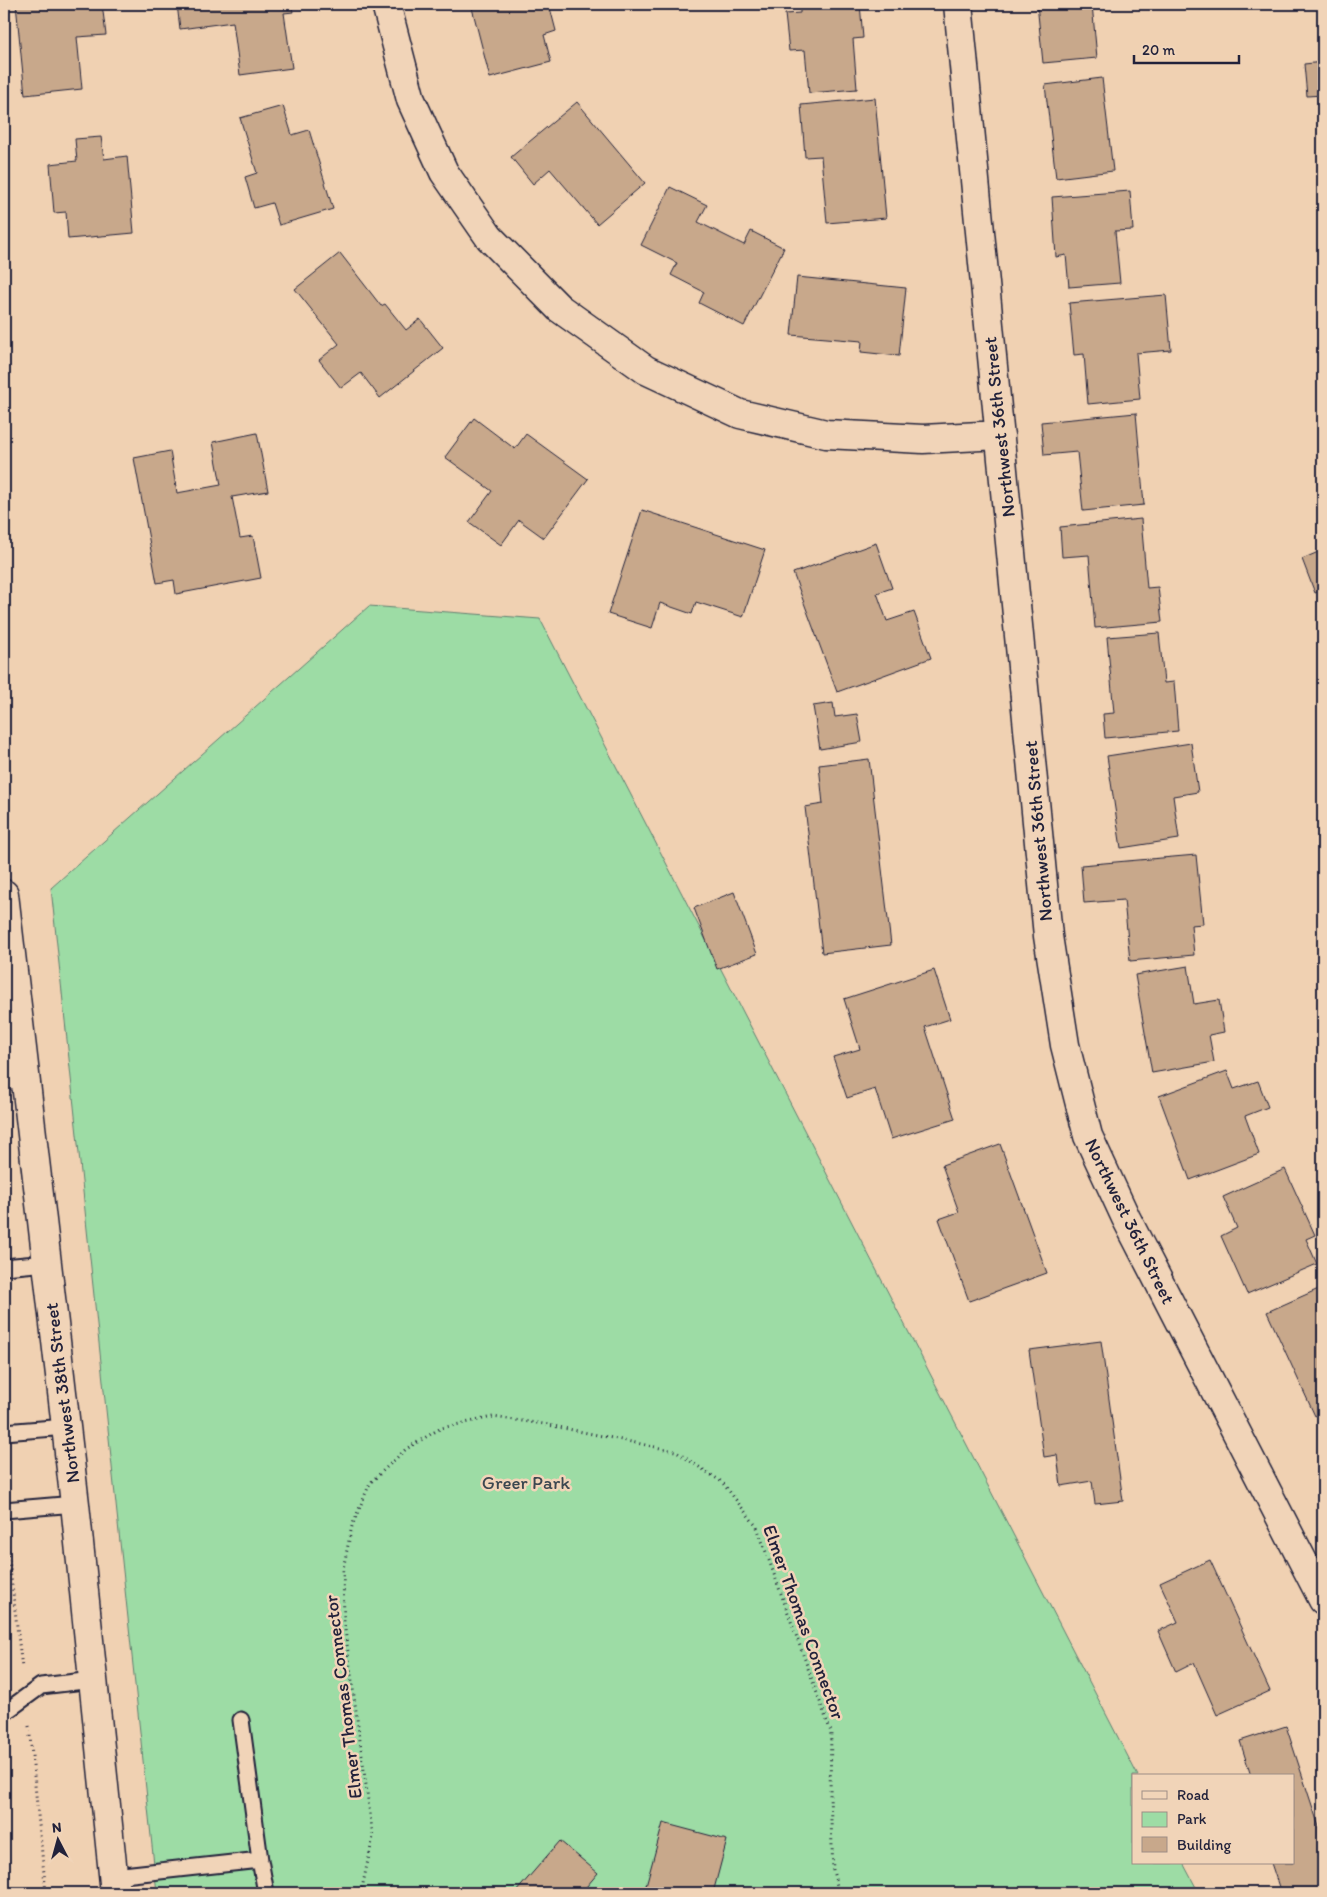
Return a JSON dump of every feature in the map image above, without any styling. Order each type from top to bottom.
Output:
[{"type":"street","points":[[386,4],[412,100],[444,172],[489,237],[559,308],[646,370],[740,414],[826,434],[923,439],[1000,435]]},
{"type":"street","name":"Northwest 36th Street","points":[[958,4],[1048,936],[1065,1044],[1088,1136],[1126,1218],[1323,1600]]},
{"type":"street","name":"Northwest 38th Street","points":[[4,894],[14,1075],[47,1263],[75,1504],[114,1884]]},
{"type":"lane","points":[[4,1267],[47,1263]]},
{"type":"lane","points":[[4,1432],[66,1427]]},
{"type":"lane","points":[[4,1510],[75,1504]]},
{"type":"lane","points":[[4,1713],[41,1686],[93,1680]]},
{"type":"lane","points":[[241,1720],[266,1893]]},
{"type":"lane","points":[[114,1884],[260,1860]]},
{"type":"path","name":"Elmer Thomas Connector","points":[[361,1893],[373,1837],[344,1622],[343,1569],[352,1526],[370,1484],[406,1449],[441,1428],[493,1417],[544,1424],[675,1451],[722,1482],[757,1527],[831,1732],[830,1795],[833,1871],[839,1893]]},
{"type":"green space","name":"Greer Park","points":[[369,606],[540,619],[1137,1774],[1132,1774],[1132,1864],[1184,1864],[1199,1893],[157,1893],[51,888]]},
{"type":"building","points":[[16,4],[102,4],[106,35],[77,37],[82,89],[25,95]]},
{"type":"building","points":[[177,4],[291,4],[293,12],[284,13],[292,68],[240,75],[233,22],[180,29]]},
{"type":"building","points":[[471,4],[549,4],[556,31],[544,35],[551,62],[490,78]]},
{"type":"building","points":[[800,4],[860,4],[863,38],[853,39],[857,89],[809,93],[805,50],[789,51],[785,14],[800,13]]},
{"type":"building","points":[[1037,4],[1092,4],[1097,58],[1043,63]]},
{"type":"building","points":[[1323,62],[1323,95],[1307,96],[1304,64]]},
{"type":"building","points":[[1102,78],[1113,171],[1056,178],[1045,85]]},
{"type":"building","points":[[875,98],[886,218],[827,223],[821,156],[805,157],[801,105]]},
{"type":"building","points":[[577,102],[645,183],[597,224],[550,169],[533,184],[511,157]]},
{"type":"building","points":[[283,106],[292,135],[309,130],[333,209],[279,225],[272,203],[254,208],[245,177],[257,173],[240,118]]},
{"type":"building","points":[[101,137],[104,159],[127,156],[134,233],[68,239],[66,212],[54,213],[50,164],[77,161],[75,139]]},
{"type":"building","points":[[670,187],[707,205],[698,222],[744,245],[751,231],[784,248],[744,326],[699,303],[704,292],[671,275],[677,263],[641,245]]},
{"type":"building","points":[[1130,191],[1133,230],[1115,231],[1120,283],[1069,287],[1066,255],[1056,257],[1052,197]]},
{"type":"building","points":[[340,253],[381,306],[385,304],[406,330],[420,319],[443,348],[380,398],[361,373],[341,388],[319,360],[339,344],[295,289]]},
{"type":"building","points":[[797,277],[906,288],[899,356],[861,352],[862,341],[791,335]]},
{"type":"building","points":[[1166,295],[1171,350],[1136,353],[1140,399],[1088,404],[1084,354],[1074,355],[1069,303]]},
{"type":"building","points":[[1136,413],[1144,505],[1083,511],[1077,452],[1044,455],[1041,422]]},
{"type":"building","points":[[474,418],[515,449],[526,434],[588,479],[544,538],[519,520],[501,545],[469,522],[492,491],[445,457]]},
{"type":"building","points":[[257,433],[268,491],[232,497],[240,538],[253,536],[261,578],[176,594],[174,580],[157,583],[134,458],[170,451],[177,493],[221,485],[213,442]]},
{"type":"building","points":[[642,510],[765,550],[743,617],[696,602],[692,614],[660,603],[652,628],[608,614]]},
{"type":"building","points":[[1141,519],[1147,588],[1158,587],[1162,622],[1095,628],[1089,555],[1062,557],[1060,527]]},
{"type":"building","points":[[876,543],[892,588],[877,593],[887,621],[914,612],[931,658],[837,692],[793,573]]},
{"type":"building","points":[[1323,550],[1323,590],[1315,593],[1302,559]]},
{"type":"building","points":[[1159,633],[1164,683],[1174,682],[1178,731],[1105,738],[1103,714],[1114,713],[1107,637]]},
{"type":"building","points":[[833,703],[835,717],[857,714],[862,742],[820,749],[813,706]]},
{"type":"building","points":[[1191,743],[1198,792],[1173,796],[1179,839],[1121,848],[1107,756]]},
{"type":"building","points":[[869,759],[891,945],[822,953],[805,807],[823,804],[819,765]]},
{"type":"building","points":[[1196,855],[1203,924],[1191,925],[1194,955],[1130,961],[1124,900],[1084,903],[1081,865]]},
{"type":"building","points":[[734,892],[757,954],[717,969],[694,908]]},
{"type":"building","points":[[1188,966],[1194,1004],[1219,1000],[1224,1032],[1209,1035],[1214,1062],[1152,1073],[1135,975]]},
{"type":"building","points":[[934,970],[950,1019],[925,1027],[955,1119],[891,1139],[875,1089],[847,1098],[833,1057],[860,1049],[844,999]]},
{"type":"building","points":[[1227,1071],[1234,1089],[1258,1081],[1268,1107],[1245,1116],[1259,1154],[1190,1180],[1159,1096]]},
{"type":"building","points":[[1000,1144],[1047,1273],[969,1301],[939,1219],[959,1212],[942,1165]]},
{"type":"building","points":[[1285,1169],[1315,1235],[1306,1239],[1317,1264],[1247,1294],[1221,1236],[1237,1228],[1223,1197]]},
{"type":"building","points":[[1323,1287],[1323,1412],[1315,1416],[1267,1312]]},
{"type":"building","points":[[1101,1341],[1123,1501],[1095,1504],[1092,1481],[1061,1486],[1057,1455],[1044,1457],[1029,1350]]},
{"type":"building","points":[[1210,1560],[1270,1691],[1217,1715],[1194,1663],[1176,1672],[1158,1631],[1178,1622],[1160,1583]]},
{"type":"building","points":[[1286,1726],[1323,1839],[1323,1893],[1281,1893],[1271,1864],[1294,1864],[1294,1774],[1250,1774],[1240,1741]]},
{"type":"building","points":[[663,1823],[727,1840],[713,1893],[663,1893],[645,1889]]},
{"type":"building","points":[[560,1841],[598,1873],[581,1893],[515,1893]]}]
